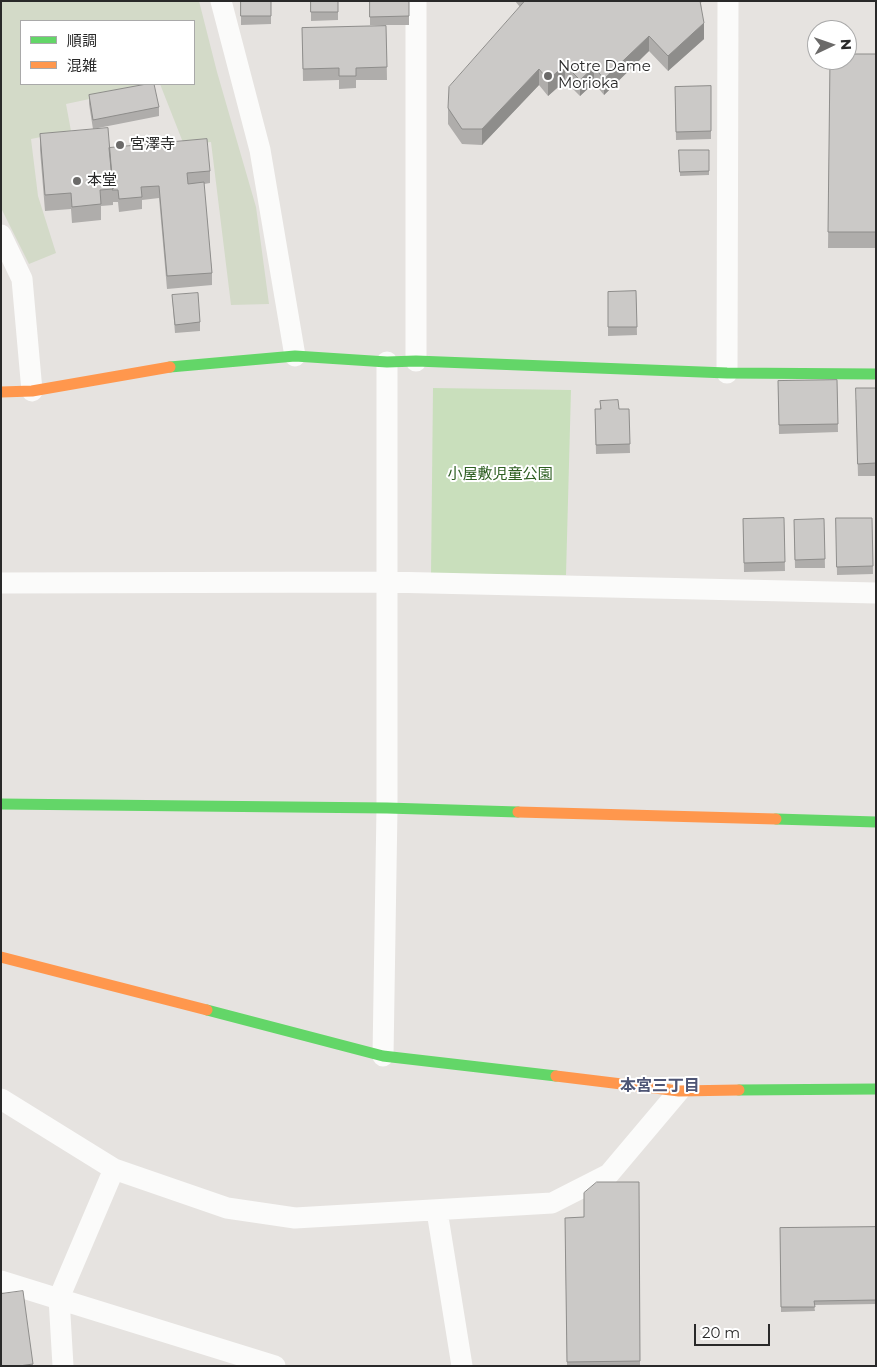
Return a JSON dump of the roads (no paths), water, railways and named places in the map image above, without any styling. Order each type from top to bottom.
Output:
[{"type":"street","points":[[221,1],[260,150],[295,356]]},
{"type":"street","points":[[416,1],[416,361]]},
{"type":"street","points":[[727,373],[728,1]]},
{"type":"street","points":[[1,234],[22,279],[32,391]]},
{"type":"street","points":[[1,392],[32,391],[176,366],[295,356],[387,362],[416,361],[727,373],[876,374]]},
{"type":"street","points":[[383,1056],[387,808],[387,362]]},
{"type":"street","points":[[1,584],[386,582],[876,593]]},
{"type":"street","points":[[1,804],[387,808],[876,822]]},
{"type":"street","points":[[1,957],[383,1056],[679,1091],[876,1089]]},
{"type":"street","points":[[1,1099],[114,1169],[227,1208],[295,1218],[552,1203],[609,1174],[679,1091]]},
{"type":"street","points":[[63,1366],[59,1298],[114,1169]]},
{"type":"street","points":[[437,1211],[462,1366]]},
{"type":"street","points":[[1,1281],[274,1366]]},
{"type":"place","name":"Notre Dame Morioka","points":[[548,76]]},
{"type":"place","name":"宮澤寺","points":[[120,145]]},
{"type":"place","name":"本堂","points":[[77,181]]},
{"type":"district","name":"本宮三丁目","points":[[660,1086]]},
{"type":"park label","name":"小屋敷児童公園","points":[[500,475]]}]
